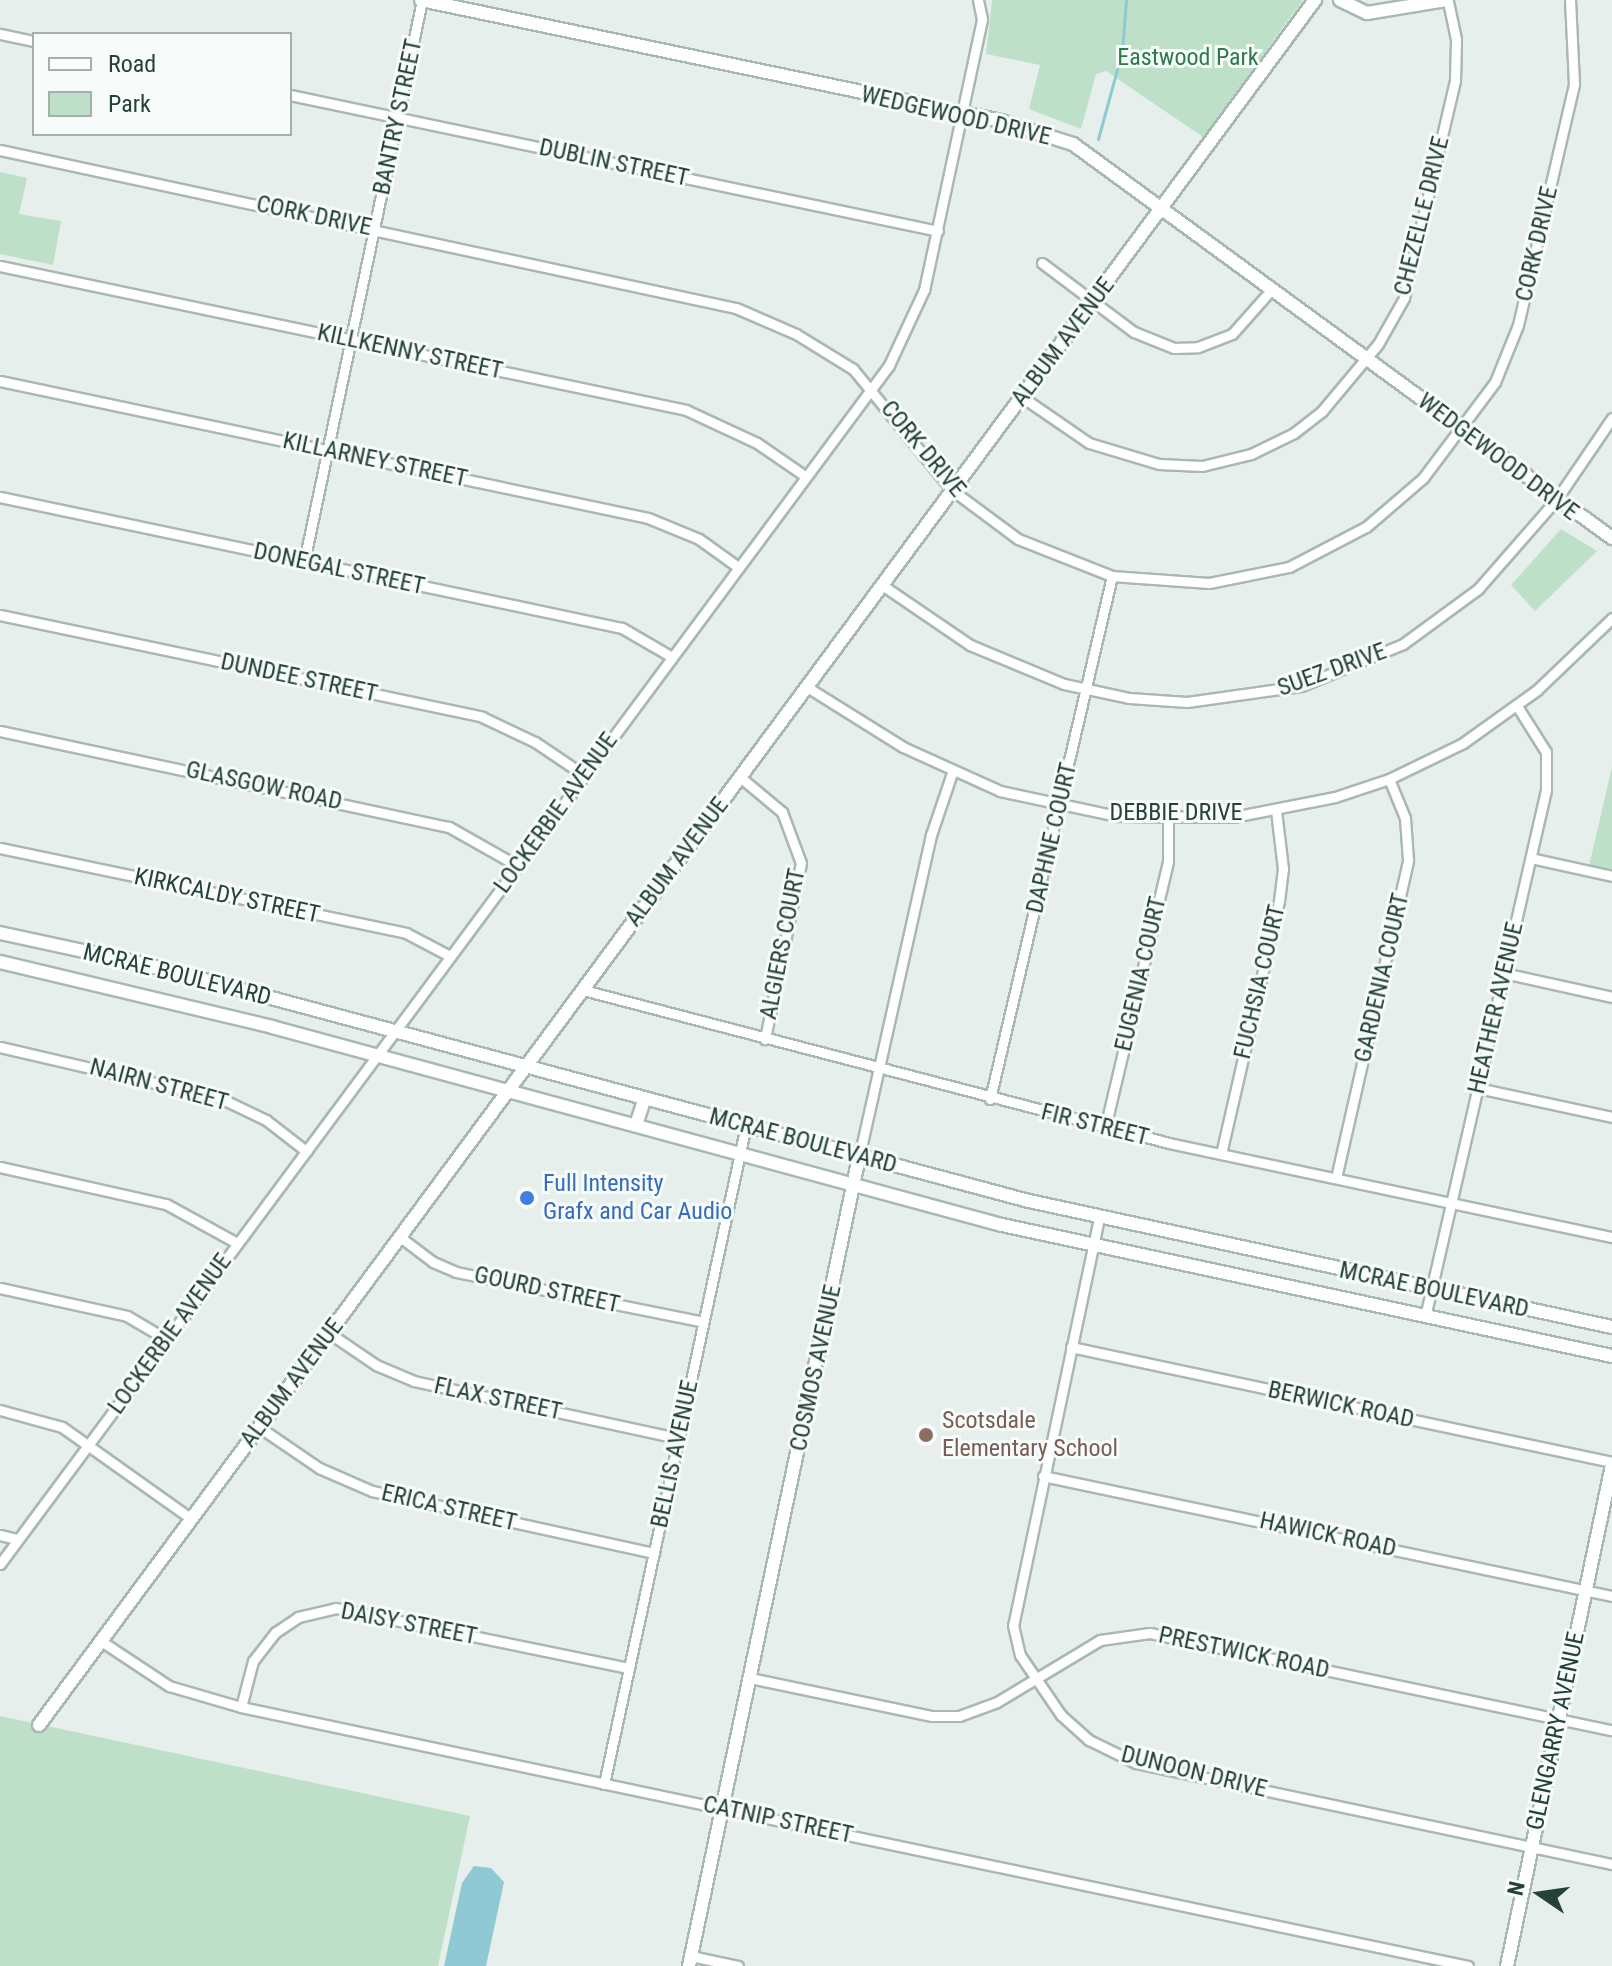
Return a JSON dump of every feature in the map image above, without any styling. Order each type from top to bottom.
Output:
[{"type":"street","name":"WEDGEWOOD DRIVE","points":[[422,0],[1031,128],[1073,144],[1612,538]]},
{"type":"street","name":"BANTRY STREET","points":[[304,562],[422,0]]},
{"type":"street","name":"ALBUM AVENUE","points":[[39,1725],[1315,0]]},
{"type":"street","points":[[1340,0],[1367,13],[1447,0]]},
{"type":"street","name":"CHEZELLE DRIVE","points":[[1022,397],[1110,453],[1145,463],[1202,466],[1251,454],[1294,433],[1322,411],[1367,359],[1404,298],[1451,96],[1457,53],[1447,0]]},
{"type":"street","name":"CORK DRIVE","points":[[0,150],[736,308],[826,351],[872,388],[952,490],[1039,550],[1112,576],[1209,583],[1261,575],[1302,561],[1338,545],[1387,512],[1460,429],[1495,382],[1518,325],[1574,84],[1570,0]]},
{"type":"street","name":"LOCKERBIE AVENUE","points":[[0,1564],[872,388],[918,311],[938,231],[982,19],[979,2]]},
{"type":"street","points":[[0,34],[32,41]]},
{"type":"street","name":"DUBLIN STREET","points":[[292,95],[938,231]]},
{"type":"street","points":[[1042,263],[1149,340],[1174,348],[1198,347],[1232,334],[1272,289]]},
{"type":"street","name":"KILLKENNY STREET","points":[[0,266],[686,410],[757,443],[805,476]]},
{"type":"street","name":"KILLARNEY STREET","points":[[0,381],[663,522],[738,567]]},
{"type":"street","name":"SUEZ DRIVE","points":[[882,585],[970,645],[1020,670],[1085,689],[1187,702],[1270,693],[1345,671],[1403,644],[1451,611],[1500,567],[1556,500],[1612,418]]},
{"type":"street","name":"DONEGAL STREET","points":[[0,497],[622,628],[672,657]]},
{"type":"street","name":"DAPHNE COURT","points":[[990,1099],[1112,576]]},
{"type":"street","name":"DUNDEE STREET","points":[[0,615],[482,717],[535,742],[584,775]]},
{"type":"street","name":"DEBBIE DRIVE","points":[[807,687],[952,773],[1059,806],[1168,818],[1276,810],[1389,779],[1463,743],[1517,706],[1612,618]]},
{"type":"street","name":"HEATHER AVENUE","points":[[1425,1317],[1531,858],[1548,765],[1542,740],[1517,706]]},
{"type":"street","name":"GLASGOW ROAD","points":[[0,731],[435,823],[482,841],[518,866]]},
{"type":"street","name":"COSMOS AVENUE","points":[[690,1961],[878,1070],[931,835],[952,773]]},
{"type":"street","name":"ALGIERS COURT","points":[[740,777],[782,812],[801,863],[765,1039]]},
{"type":"street","name":"GARDENIA COURT","points":[[1336,1178],[1408,860],[1405,818],[1389,779]]},
{"type":"street","name":"FUCHSIA COURT","points":[[1221,1154],[1279,901],[1283,869],[1276,810]]},
{"type":"street","name":"EUGENIA COURT","points":[[1105,1128],[1168,861],[1168,818]]},
{"type":"street","name":"KIRKCALDY STREET","points":[[0,848],[406,933],[450,956]]},
{"type":"street","points":[[1531,858],[1612,876]]},
{"type":"street","name":"MCRAE BOULEVARD","points":[[0,933],[148,965],[859,1157],[1099,1218],[1612,1327]]},
{"type":"street","name":"MCRAE BOULEVARD","points":[[0,962],[378,1055],[1093,1246],[1612,1356]]},
{"type":"street","points":[[1504,973],[1612,997]]},
{"type":"street","name":"FIR STREET","points":[[583,990],[1105,1128],[1612,1237]]},
{"type":"street","name":"NAIRN STREET","points":[[0,1047],[207,1093],[266,1120],[306,1151]]},
{"type":"street","points":[[1478,1088],[1612,1117]]},
{"type":"street","points":[[636,1125],[645,1098]]},
{"type":"street","name":"BELLIS AVENUE","points":[[604,1784],[746,1125]]},
{"type":"street","points":[[0,1167],[166,1204],[237,1243]]},
{"type":"street","name":"DUNOON DRIVE","points":[[1099,1218],[1013,1625],[1017,1648],[1074,1727],[1136,1763],[1612,1864]]},
{"type":"street","name":"GOURD STREET","points":[[400,1237],[433,1262],[456,1272],[703,1322]]},
{"type":"street","points":[[0,1288],[127,1316],[166,1339]]},
{"type":"street","name":"FLAX STREET","points":[[329,1333],[376,1365],[414,1381],[677,1438]]},
{"type":"street","name":"BERWICK ROAD","points":[[1071,1347],[1612,1464]]},
{"type":"street","points":[[0,1410],[62,1427],[190,1518]]},
{"type":"street","name":"ERICA STREET","points":[[259,1427],[319,1468],[372,1491],[654,1553]]},
{"type":"street","name":"GLENGARRY AVENUE","points":[[1507,1966],[1612,1464]]},
{"type":"street","name":"HAWICK ROAD","points":[[1043,1476],[1612,1596]]},
{"type":"street","points":[[0,1535],[18,1539]]},
{"type":"street","name":"DAISY STREET","points":[[241,1707],[253,1661],[276,1632],[298,1617],[336,1608],[629,1668]]},
{"type":"street","name":"PRESTWICK ROAD","points":[[750,1678],[944,1716],[981,1710],[1100,1640],[1150,1633],[1612,1730]]},
{"type":"street","name":"CATNIP STREET","points":[[101,1641],[169,1686],[241,1707],[1468,1966]]},
{"type":"street","points":[[690,1961],[738,1966]]},
{"type":"green space","name":"Eastwood Park","points":[[992,0],[1303,0],[1203,137],[1106,71],[1096,74],[1081,129],[1029,109],[1040,65],[986,54]]},
{"type":"green space","points":[[0,172],[27,178],[19,214],[61,221],[53,265],[0,254]]},
{"type":"green space","points":[[1561,529],[1597,551],[1535,611],[1511,585]]},
{"type":"green space","points":[[1612,767],[1612,871],[1589,866]]},
{"type":"green space","points":[[0,1716],[470,1816],[438,1966],[0,1966]]},
{"type":"water","points":[[474,1866],[491,1868],[504,1882],[486,1966],[444,1966],[462,1883]]},
{"type":"waterway","points":[[1098,139],[1122,51],[1126,0]]},
{"type":"place","name":"Full Intensity Grafx and Car Audio","points":[[527,1198]]},
{"type":"place","name":"Scotsdale Elementary School","points":[[926,1435]]}]
